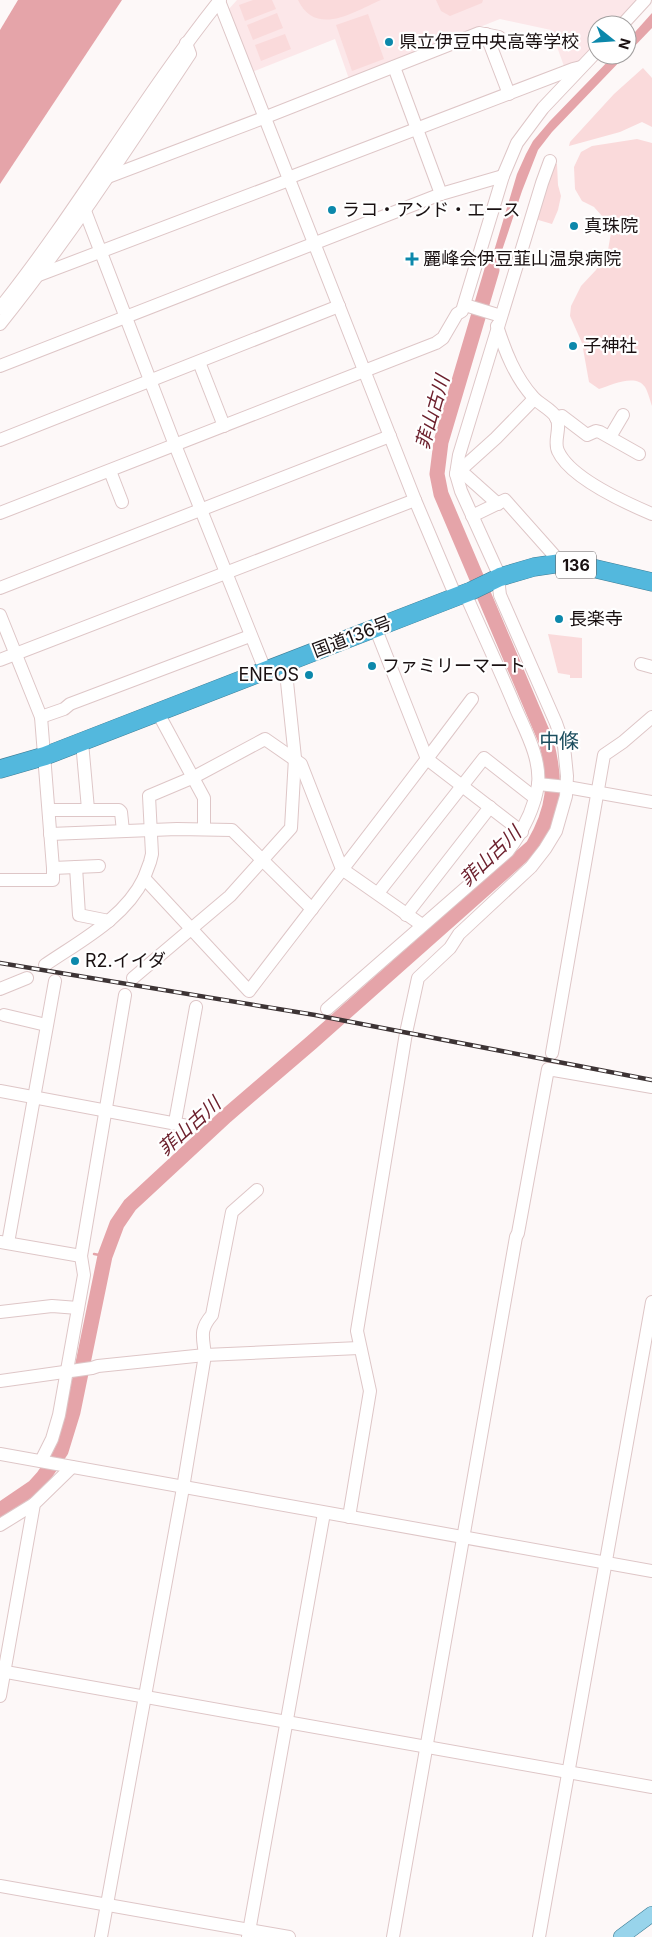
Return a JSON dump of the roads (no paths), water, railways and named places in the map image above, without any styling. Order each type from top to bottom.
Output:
[{"type":"highway","name":"国道136号","points":[[0,770],[82,742],[464,594],[496,579],[534,567],[561,563],[652,582]]},
{"type":"main road","points":[[621,1937],[652,1914]]},
{"type":"street","points":[[0,308],[28,273],[78,202],[186,43],[220,0]]},
{"type":"street","points":[[220,0],[288,179],[316,243],[415,500],[464,594],[503,677],[531,745],[539,784],[522,832],[508,850],[327,1009]]},
{"type":"street","points":[[631,15],[645,0]]},
{"type":"street","points":[[108,177],[474,35],[486,34],[499,37]]},
{"type":"street","points":[[486,34],[508,94]]},
{"type":"street","points":[[0,324],[39,275],[85,210],[190,54],[186,43]]},
{"type":"street","points":[[0,513],[365,371],[443,338],[456,314],[462,311],[465,305],[503,176],[512,153],[523,133],[587,61]]},
{"type":"street","points":[[394,67],[441,194]]},
{"type":"street","points":[[39,275],[581,67]]},
{"type":"street","points":[[349,1517],[370,1391],[359,1348],[357,1331],[406,1033],[418,978],[450,948],[458,934],[531,867],[556,831],[564,808],[566,786],[564,746],[556,723],[499,592],[496,579],[461,491],[459,472],[459,455],[498,318],[550,162]]},
{"type":"street","points":[[0,366],[441,194],[503,176]]},
{"type":"street","points":[[85,210],[250,636],[265,670]]},
{"type":"street","points":[[465,305],[498,318]]},
{"type":"street","points":[[0,440],[339,306]]},
{"type":"street","points":[[498,318],[505,349],[523,384],[534,399],[556,418],[556,445],[559,454],[566,462],[608,494],[652,514]]},
{"type":"street","points":[[482,378],[505,349]]},
{"type":"street","points":[[199,362],[224,426]]},
{"type":"street","points":[[459,472],[534,399]]},
{"type":"street","points":[[610,437],[623,415]]},
{"type":"street","points":[[556,418],[562,416],[587,435],[598,431],[639,454]]},
{"type":"street","points":[[0,588],[390,436]]},
{"type":"street","points":[[110,470],[122,502]]},
{"type":"street","points":[[459,472],[498,504]]},
{"type":"street","points":[[0,660],[415,500]]},
{"type":"street","points":[[472,516],[505,500],[561,563]]},
{"type":"street","points":[[0,615],[41,718],[54,868],[53,880],[0,880]]},
{"type":"street","points":[[375,627],[427,759],[522,832]]},
{"type":"street","points":[[41,718],[64,709],[70,704],[250,636]]},
{"type":"street","points":[[133,978],[230,896],[291,828],[295,758],[285,663]]},
{"type":"street","points":[[144,878],[249,991],[472,699]]},
{"type":"street","points":[[158,713],[194,777],[205,801],[204,829]]},
{"type":"street","points":[[552,1053],[604,755],[652,718]]},
{"type":"street","points":[[45,965],[109,921],[132,898],[144,878],[151,859],[152,830],[149,796],[194,777],[263,739],[295,758],[301,764],[342,869],[422,925]]},
{"type":"street","points":[[82,742],[88,809]]},
{"type":"street","points":[[378,894],[484,758],[535,798]]},
{"type":"street","points":[[539,784],[566,786],[652,802]]},
{"type":"street","points":[[406,914],[490,807]]},
{"type":"street","points":[[50,810],[120,810],[123,831]]},
{"type":"street","points":[[50,834],[152,830],[232,830],[312,909]]},
{"type":"street","points":[[54,868],[100,866]]},
{"type":"street","points":[[76,867],[79,915],[109,921]]},
{"type":"street","points":[[0,990],[27,978]]},
{"type":"street","points":[[55,981],[4,1243],[81,1256]]},
{"type":"street","points":[[42,1461],[52,1439],[69,1371],[84,1275],[81,1256],[125,995]]},
{"type":"street","points":[[175,1122],[196,1007]]},
{"type":"street","points":[[4,1015],[46,1025]]},
{"type":"street","points":[[393,1937],[462,1538],[548,1070],[652,1087]]},
{"type":"street","points":[[0,1091],[193,1126],[205,1116]]},
{"type":"street","points":[[101,1937],[183,1488],[205,1355],[202,1334],[203,1326],[212,1315],[232,1212],[257,1190]]},
{"type":"street","points":[[540,1937],[652,1302]]},
{"type":"street","points":[[0,1312],[52,1306],[78,1308]]},
{"type":"street","points":[[0,1381],[98,1366],[205,1355],[359,1348]]},
{"type":"street","points":[[0,1454],[652,1571]]},
{"type":"street","points":[[0,1525],[34,1504],[70,1467]]},
{"type":"street","points":[[0,1696],[2,1671],[34,1504]]},
{"type":"street","points":[[249,1933],[324,1513]]},
{"type":"street","points":[[2,1671],[652,1787]]},
{"type":"street","points":[[0,1886],[107,1904],[249,1933],[289,1937]]},
{"type":"waterway","name":"菲山古川","points":[[0,1510],[34,1487],[61,1451],[73,1412],[105,1256],[117,1224],[130,1205],[226,1116],[533,846],[546,819],[550,807],[553,783],[546,741],[441,494],[437,474],[441,442],[492,270]]},
{"type":"waterway","points":[[94,1254],[105,1256]]},
{"type":"railway","points":[[0,963],[315,1015],[652,1080]]},
{"type":"place","name":"県立伊豆中央高等学校","points":[[389,42]]},
{"type":"place","name":"ラコ・アンド・エース","points":[[332,210]]},
{"type":"place","name":"真珠院","points":[[574,226]]},
{"type":"place","name":"麗峰会伊豆韮山温泉病院","points":[[412,259]]},
{"type":"place","name":"子神社","points":[[573,346]]},
{"type":"place","name":"長楽寺","points":[[559,619]]},
{"type":"place","name":"ファミリーマート","points":[[372,666]]},
{"type":"place","name":"ENEOS","points":[[309,675]]},
{"type":"place","name":"R2.イイダ","points":[[75,961]]},
{"type":"district","name":"中條","points":[[559,741]]}]
